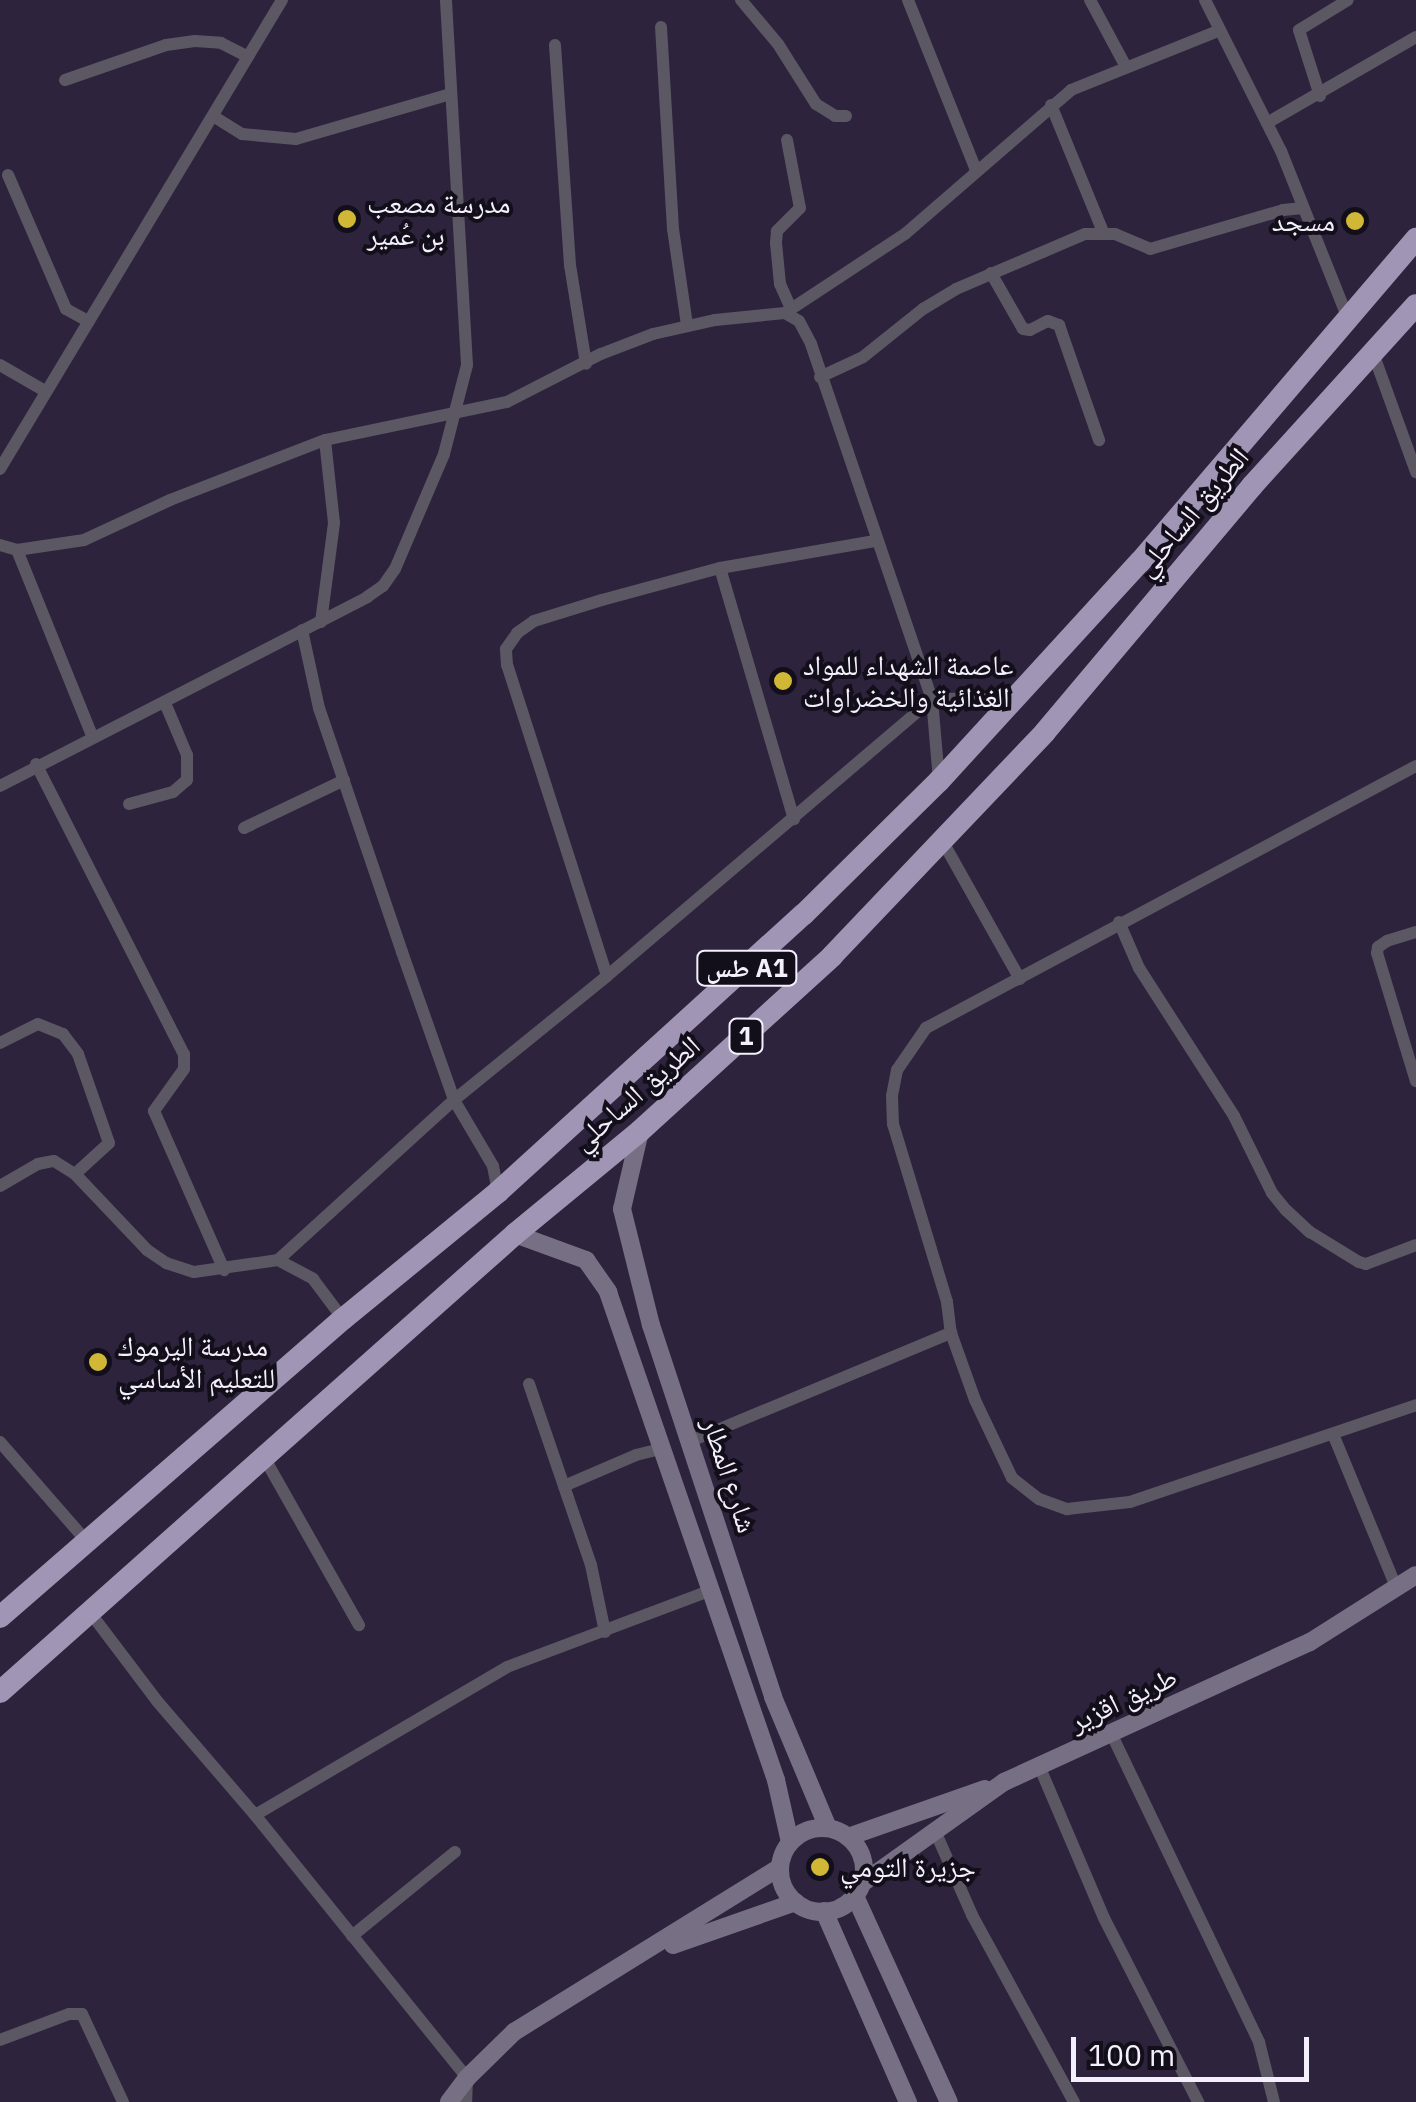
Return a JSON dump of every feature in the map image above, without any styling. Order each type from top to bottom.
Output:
[{"type":"highway","name":"الطريق الساحلي","points":[[0,1618],[343,1319],[498,1192],[741,974],[939,782],[1349,320],[1416,239]]},
{"type":"highway","name":"الطريق الساحلي","points":[[0,1692],[516,1234],[640,1131],[832,956],[944,842],[1416,305]]},
{"type":"street","points":[[0,468],[282,0]]},
{"type":"street","points":[[0,786],[36,764],[321,622],[382,586],[395,569],[444,454],[467,364],[446,0]]},
{"type":"street","points":[[741,0],[778,44],[816,104],[835,116],[846,116]]},
{"type":"street","points":[[908,0],[976,170]]},
{"type":"street","points":[[1090,0],[1126,66]]},
{"type":"street","points":[[1206,0],[1218,31],[1267,123],[1349,320]]},
{"type":"street","points":[[1320,96],[1299,30],[1348,0]]},
{"type":"street","points":[[660,28],[673,229],[688,326]]},
{"type":"street","points":[[0,545],[17,550],[84,540],[170,500],[325,440],[369,427],[455,415],[507,402],[634,341],[688,326],[788,311],[905,234],[1071,90],[1218,31]]},
{"type":"street","points":[[1267,123],[1320,96],[1416,37]]},
{"type":"street","points":[[66,80],[181,43],[221,44],[248,57]]},
{"type":"street","points":[[555,45],[570,265],[586,364]]},
{"type":"street","points":[[213,116],[242,134],[296,139],[451,94]]},
{"type":"street","points":[[1052,105],[1103,232]]},
{"type":"street","points":[[787,140],[800,208],[777,231],[780,284],[788,311],[804,330],[932,699],[939,782]]},
{"type":"street","points":[[8,175],[66,308],[88,322]]},
{"type":"street","points":[[820,376],[863,357],[923,308],[1085,234],[1103,232],[1150,249],[1283,210],[1303,208]]},
{"type":"street","points":[[992,274],[1023,329],[1030,330],[1048,320],[1059,325],[1098,440]]},
{"type":"street","points":[[1373,353],[1416,472]]},
{"type":"street","points":[[0,365],[45,391]]},
{"type":"street","points":[[321,622],[335,511],[325,440]]},
{"type":"street","points":[[607,976],[507,664],[506,648],[517,632],[534,621],[720,568],[875,541]]},
{"type":"street","points":[[17,550],[92,736]]},
{"type":"street","points":[[720,568],[794,819]]},
{"type":"street","points":[[302,630],[319,708],[454,1100],[493,1166],[498,1192]]},
{"type":"street","points":[[0,1186],[38,1164],[54,1161],[75,1174],[147,1250],[166,1263],[194,1272],[278,1260],[454,1100],[607,976],[932,699],[1016,698]]},
{"type":"street","points":[[129,804],[173,792],[187,780],[187,755],[165,703]]},
{"type":"street","points":[[36,764],[184,1054],[184,1069],[154,1111],[224,1270]]},
{"type":"street","points":[[1416,766],[926,1028],[896,1070],[893,1124],[947,1302],[950,1333],[994,1448],[1012,1478],[1039,1499],[1067,1509],[1130,1502],[1416,1405]]},
{"type":"street","points":[[244,828],[344,780]]},
{"type":"street","points":[[944,842],[1020,979]]},
{"type":"street","points":[[1119,922],[1140,968],[1234,1116],[1272,1192],[1286,1210],[1310,1232],[1366,1264],[1416,1246]]},
{"type":"street","points":[[1416,932],[1388,941],[1378,947],[1377,953],[1416,1081]]},
{"type":"street","points":[[0,1043],[38,1024],[63,1034],[78,1054],[109,1143],[75,1174]]},
{"type":"street","name":"شارع المطار","points":[[640,1131],[622,1209],[651,1325],[772,1696],[828,1828]]},
{"type":"street","name":"شارع المطار","points":[[516,1234],[586,1260],[608,1292],[712,1590],[788,1820],[790,1842]]},
{"type":"street","points":[[278,1260],[313,1278],[343,1319]]},
{"type":"street","points":[[622,1335],[651,1325]]},
{"type":"street","points":[[690,1441],[950,1333]]},
{"type":"street","points":[[529,1384],[591,1565],[605,1632]]},
{"type":"street","points":[[1333,1434],[1398,1590]]},
{"type":"street","points":[[0,1442],[88,1543]]},
{"type":"street","points":[[564,1486],[636,1454],[664,1448]]},
{"type":"street","points":[[264,1460],[359,1624]]},
{"type":"street","name":"طريق اقزير","points":[[858,1890],[1004,1782],[1310,1642],[1416,1576]]},
{"type":"street","points":[[255,1815],[506,1668],[712,1590]]},
{"type":"street","points":[[89,1612],[156,1701],[255,1815],[466,2078],[466,2102]]},
{"type":"street","points":[[1111,1734],[1259,2042],[1274,2102]]},
{"type":"street","points":[[1040,1768],[1104,1918],[1198,2102]]},
{"type":"street","points":[[848,1837],[1004,1782]]},
{"type":"street","points":[[908,2102],[824,1911],[796,1902],[784,1887],[780,1868],[790,1842],[807,1830],[828,1828],[848,1837],[862,1856],[858,1890],[949,2102]]},
{"type":"street","points":[[935,1832],[972,1915],[1074,2102]]},
{"type":"street","points":[[352,1936],[454,1852]]},
{"type":"street","points":[[449,2102],[466,2078],[524,2025],[780,1868]]},
{"type":"street","points":[[824,1911],[858,1890]]},
{"type":"street","points":[[644,1954],[796,1902]]},
{"type":"street","points":[[0,2040],[82,2014],[123,2102]]},
{"type":"place","name":"مدرسة مصعب بن عُمير","points":[[347,219]]},
{"type":"place","name":"مسجد","points":[[1355,221]]},
{"type":"place","name":"عاصمة الشهداء للمواد الغذائية والخضراوات","points":[[783,681]]},
{"type":"place","name":"مدرسة اليرموك للتعليم الأساسي","points":[[98,1362]]},
{"type":"place","name":"جزيرة التومي","points":[[820,1867]]}]
